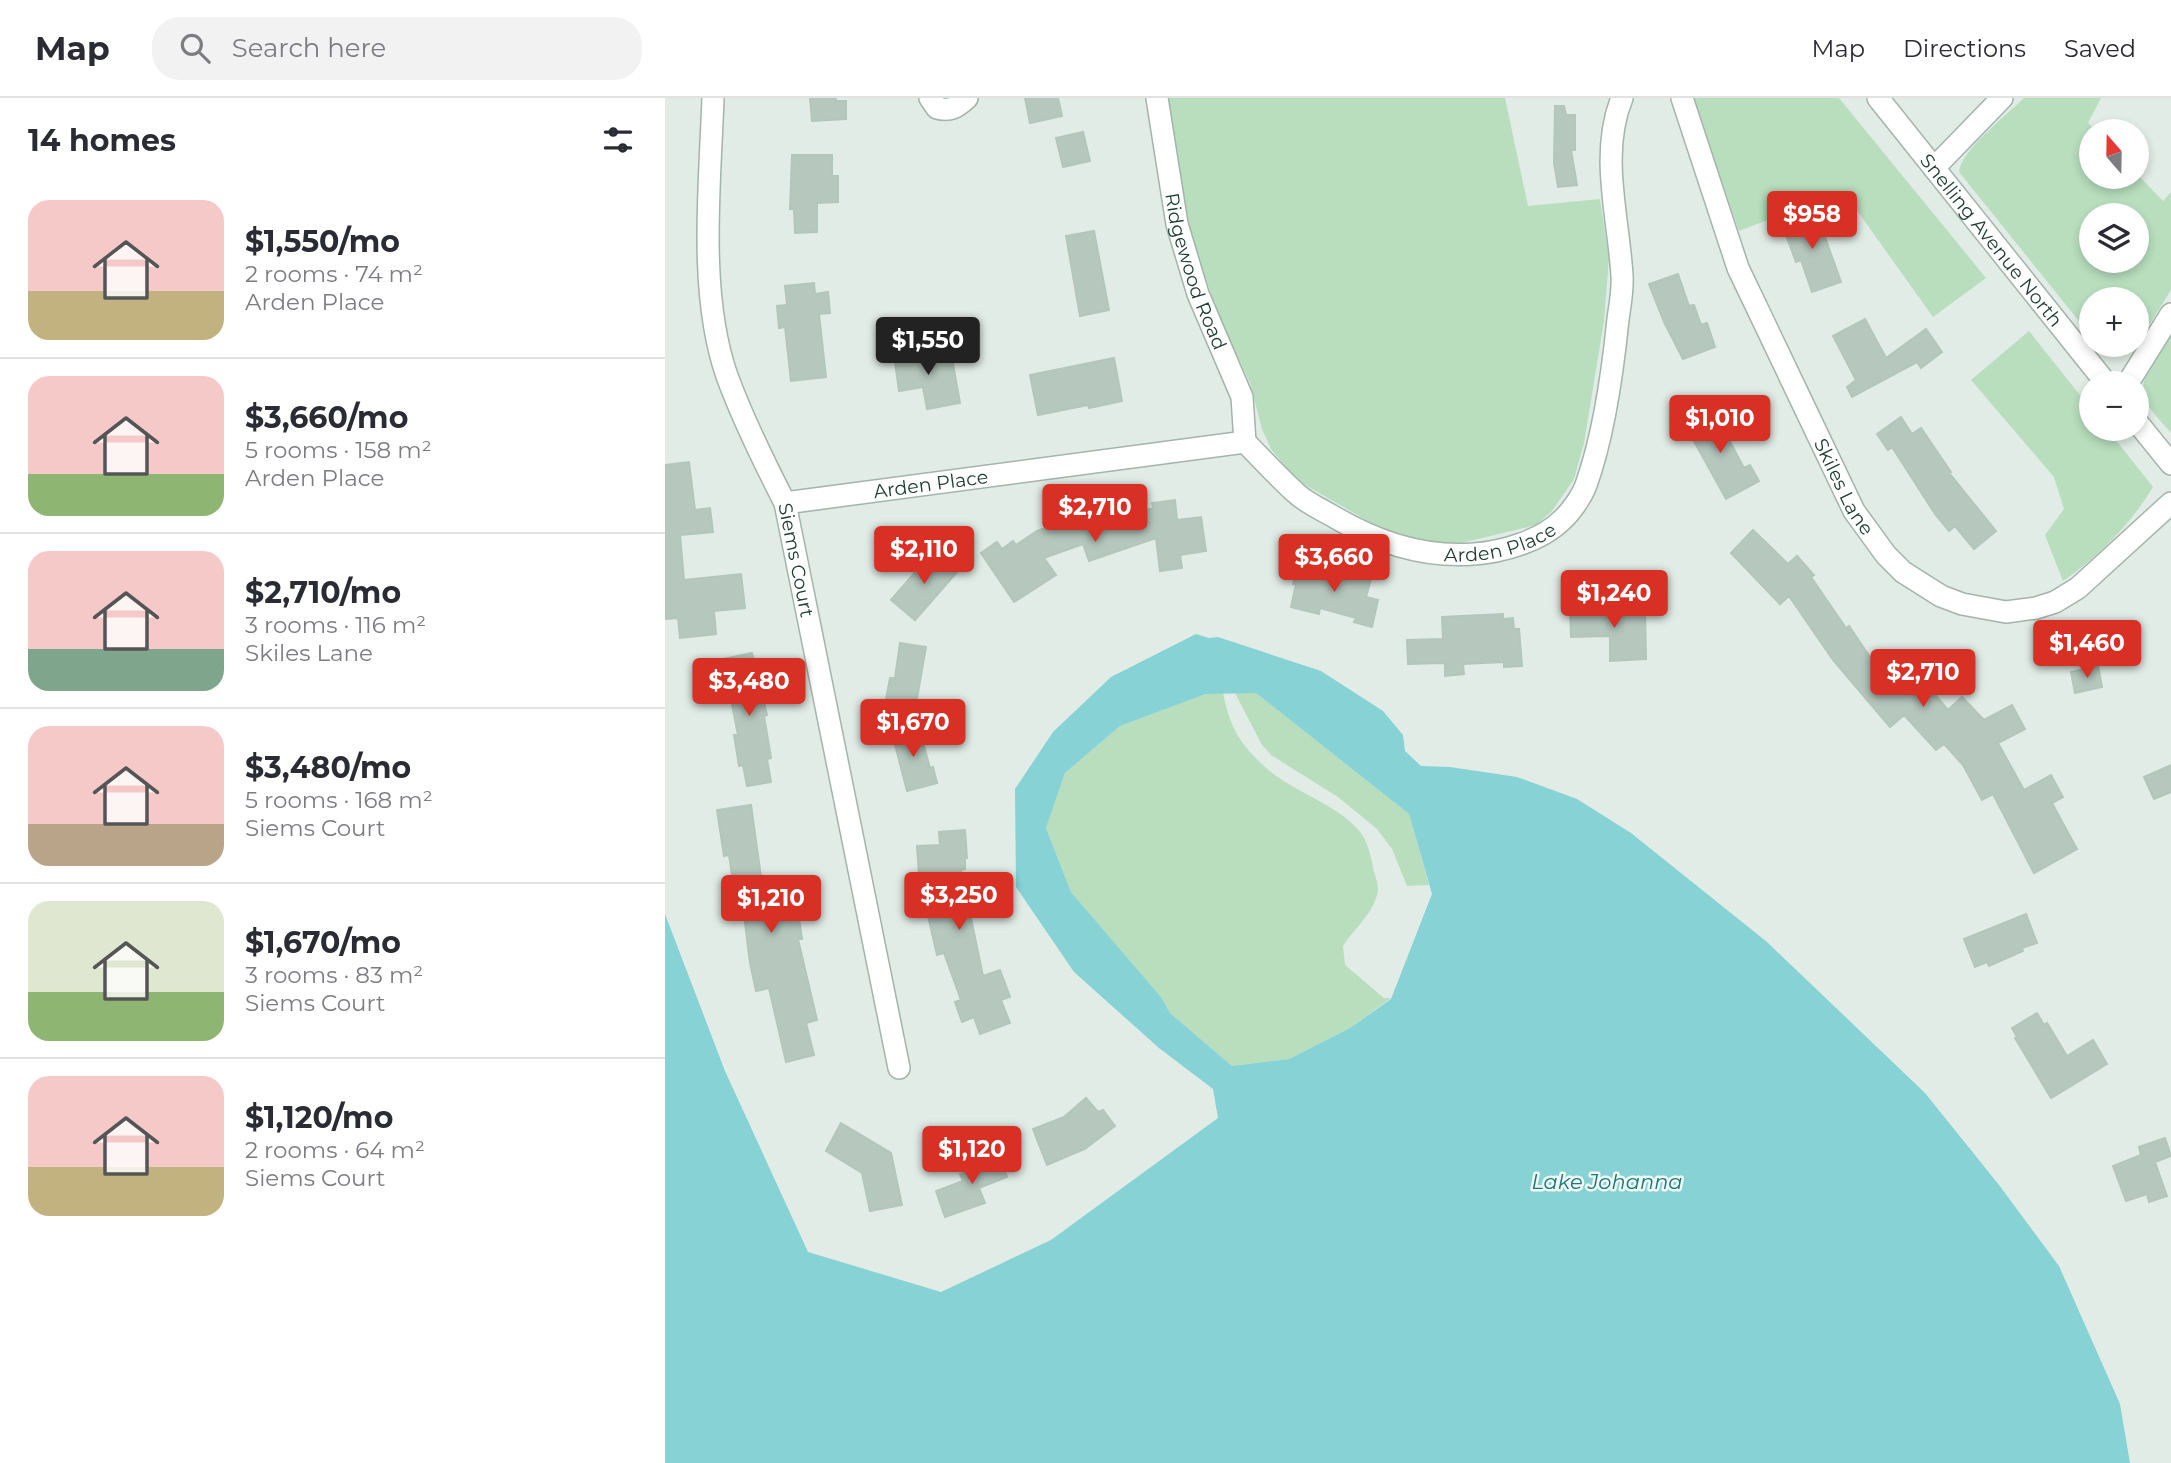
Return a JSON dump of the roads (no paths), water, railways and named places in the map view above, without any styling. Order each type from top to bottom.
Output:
[{"type":"street","name":"Siems Court","points":[[713,98],[708,245],[714,319],[727,374],[785,503],[899,1068]]},
{"type":"street","points":[[930,98],[937,108],[944,110],[956,107],[967,98]]},
{"type":"street","name":"Ridgewood Road","points":[[1157,98],[1177,224],[1198,294],[1242,397],[1245,442]]},
{"type":"street","name":"Arden Place","points":[[785,503],[1245,442],[1299,496],[1382,542],[1427,554],[1491,552],[1528,540],[1562,520],[1585,488],[1602,421],[1616,344],[1622,280],[1611,153],[1616,113],[1622,98]]},
{"type":"street","name":"Skiles Lane","points":[[1682,98],[1738,268],[1854,510],[1885,555],[1903,572],[1941,596],[1962,604],[2006,611],[2036,608],[2055,602],[2078,587],[2171,503]]},
{"type":"street","name":"Snelling Avenue North","points":[[1878,98],[2096,371]]},
{"type":"street","points":[[1934,168],[2002,98]]},
{"type":"street","points":[[2135,371],[2171,314]]},
{"type":"street","points":[[2149,437],[2171,464]]},
{"type":"water","name":"Lake Johanna","points":[[1196,634],[1209,638],[1218,637],[1321,671],[1383,711],[1403,735],[1405,751],[1421,766],[1450,767],[1517,777],[1577,799],[1631,833],[1767,942],[1925,1093],[1999,1185],[2059,1266],[2120,1404],[2130,1463],[665,1463],[665,914],[725,1071],[808,1252],[941,1292],[1051,1240],[1218,1118],[1213,1089],[1159,1048],[1074,972],[1016,887],[1015,789],[1053,732],[1111,677]],"holes":[[[1256,693],[1409,814],[1432,894],[1391,999],[1350,1028],[1289,1059],[1232,1066],[1170,1013],[1161,997],[1071,892],[1046,828],[1065,773],[1120,726],[1206,694]]]}]
